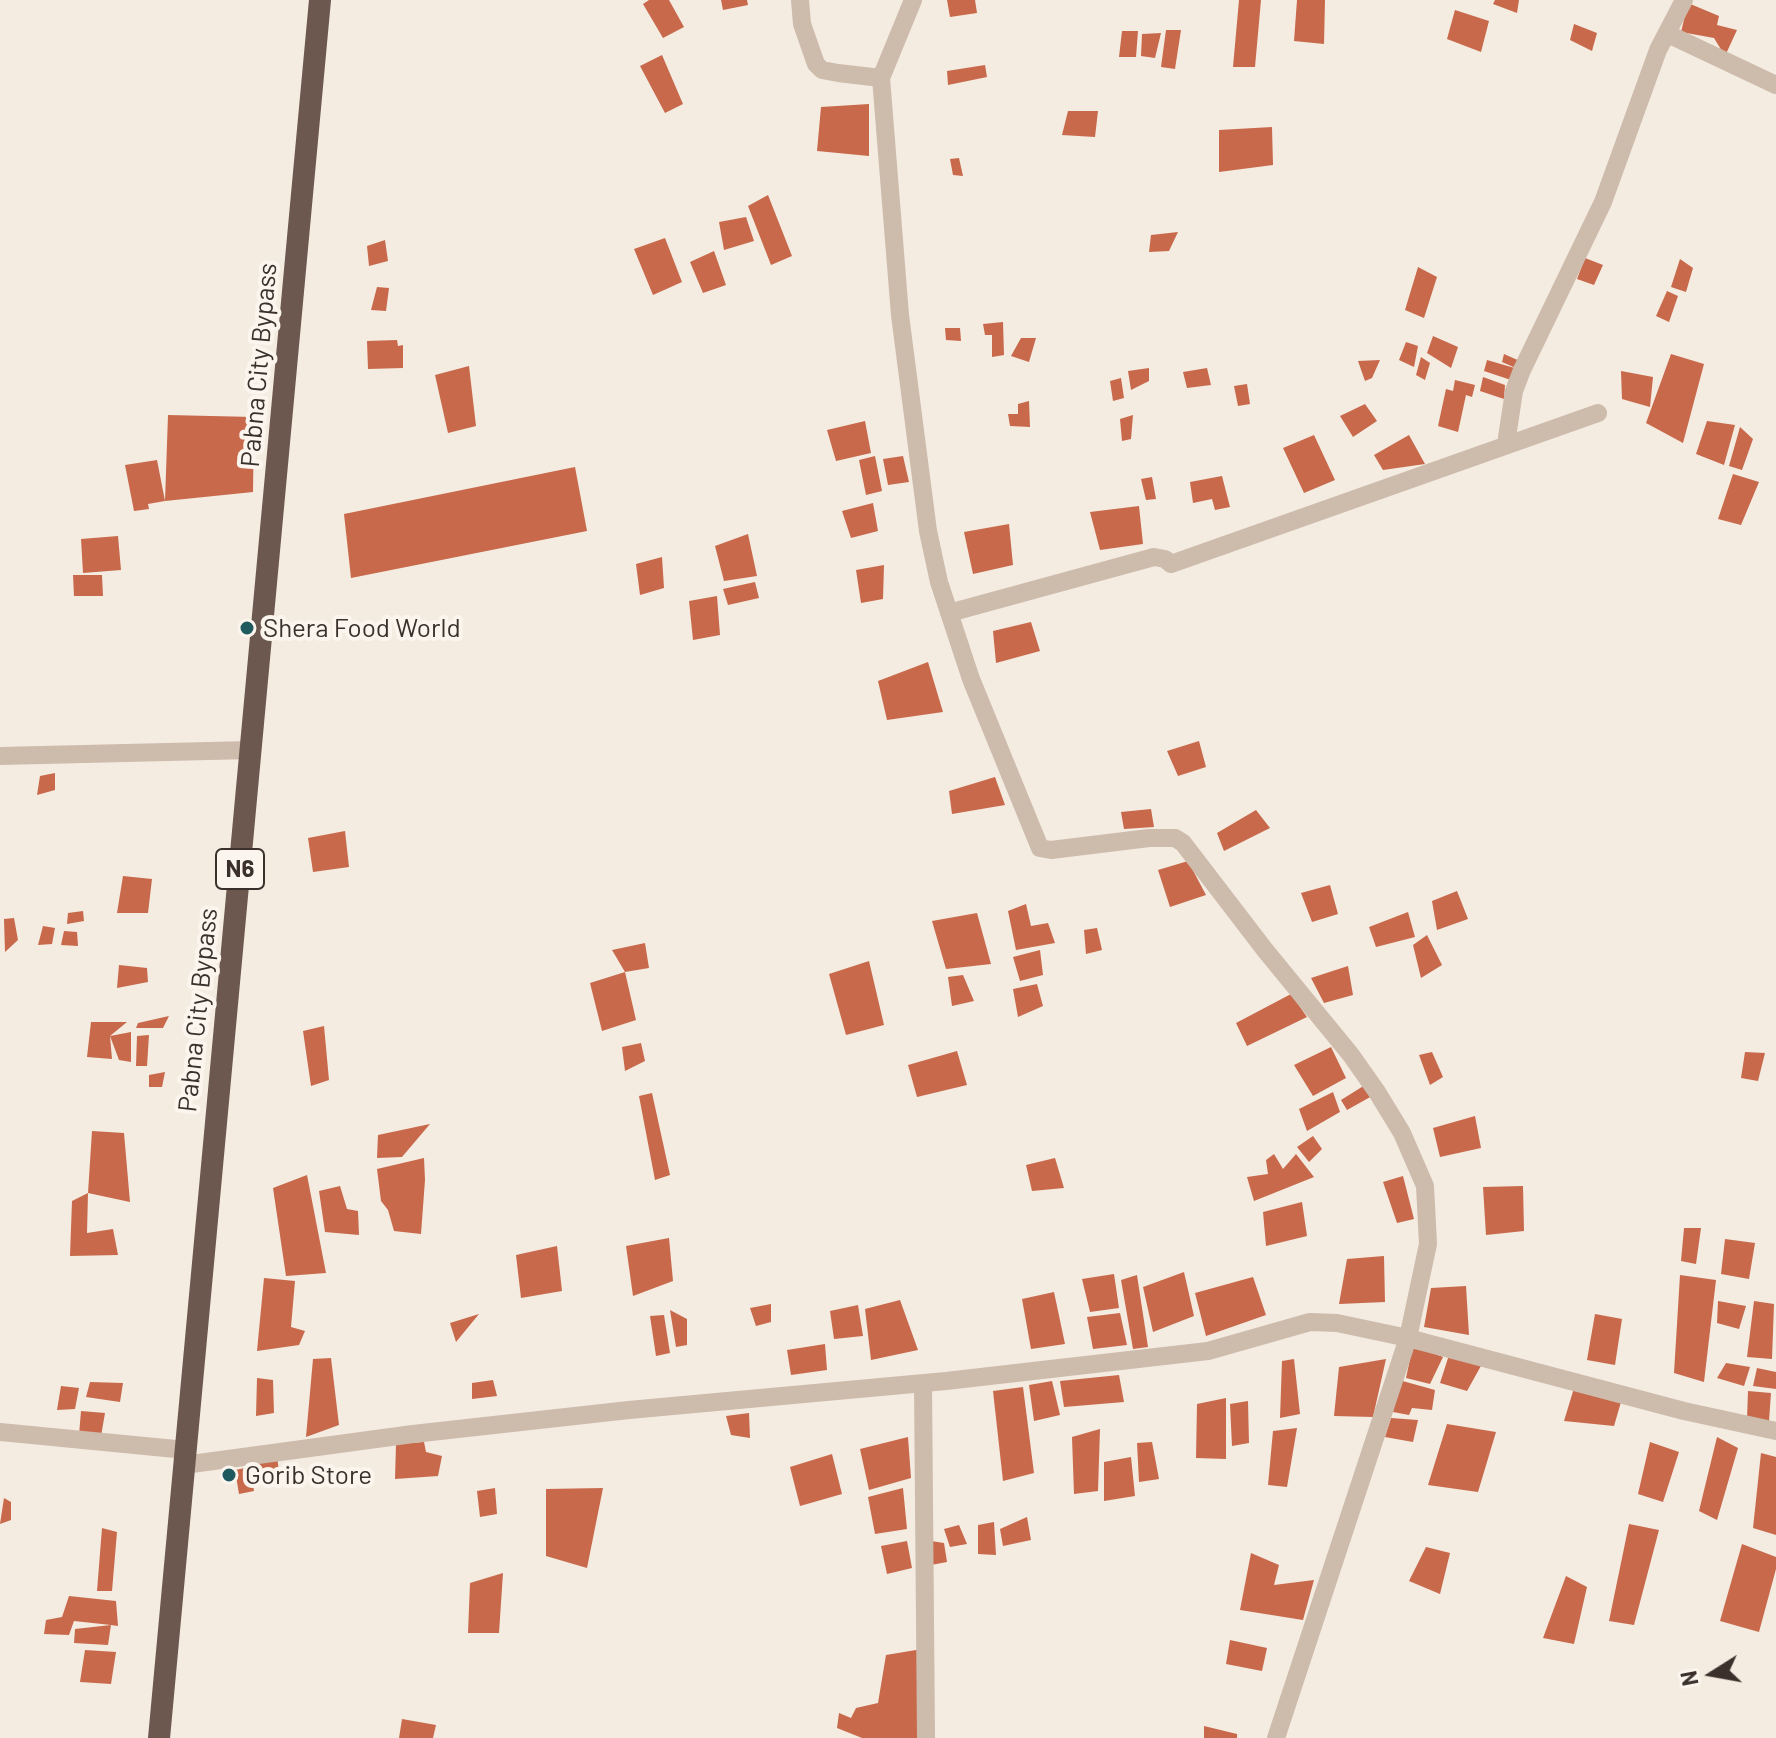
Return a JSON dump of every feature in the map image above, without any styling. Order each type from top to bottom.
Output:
[{"type":"highway","name":"Pabna City Bypass","points":[[159,1738],[320,0]]},
{"type":"street","points":[[800,0],[802,24],[816,64],[822,70],[881,78]]},
{"type":"street","points":[[913,0],[881,78],[900,315],[928,531],[949,613],[988,721],[1040,848],[1051,850],[1149,838],[1175,838],[1183,843],[1351,1055],[1402,1133],[1425,1186],[1428,1244],[1408,1338],[1276,1738]]},
{"type":"street","points":[[1506,444],[1514,391],[1522,370],[1603,202],[1658,50],[1684,0]]},
{"type":"street","points":[[1668,34],[1776,85]]},
{"type":"street","points":[[949,613],[1154,557],[1171,564],[1598,413]]},
{"type":"street","points":[[0,756],[251,750]]},
{"type":"street","points":[[0,1432],[185,1457],[629,1410],[923,1383],[1208,1351],[1310,1322],[1337,1323],[1408,1338],[1684,1411],[1776,1431]]},
{"type":"street","points":[[923,1383],[926,1738]]},
{"type":"building","points":[[649,0],[669,0],[684,27],[663,38],[643,4]]},
{"type":"building","points":[[721,0],[747,0],[748,5],[723,10]]},
{"type":"building","points":[[947,0],[975,0],[977,13],[950,17]]},
{"type":"building","points":[[1239,0],[1261,0],[1255,67],[1233,67]]},
{"type":"building","points":[[1297,0],[1325,0],[1324,44],[1294,41]]},
{"type":"building","points":[[1495,0],[1519,0],[1517,13],[1493,4]]},
{"type":"building","points":[[1688,3],[1719,16],[1717,25],[1737,30],[1725,56],[1714,38],[1681,32]]},
{"type":"building","points":[[1455,10],[1489,21],[1481,52],[1447,39]]},
{"type":"building","points":[[1574,24],[1597,33],[1592,51],[1570,40]]},
{"type":"building","points":[[1166,30],[1181,30],[1175,69],[1161,67]]},
{"type":"building","points":[[1122,31],[1138,31],[1136,57],[1119,57]]},
{"type":"building","points":[[1161,33],[1155,58],[1141,56],[1142,34]]},
{"type":"building","points":[[662,55],[683,104],[665,113],[640,66]]},
{"type":"building","points":[[985,65],[987,77],[948,85],[947,71]]},
{"type":"building","points":[[869,104],[869,156],[817,151],[821,107]]},
{"type":"building","points":[[1068,111],[1098,111],[1095,137],[1062,135]]},
{"type":"building","points":[[1272,127],[1273,165],[1219,172],[1219,130]]},
{"type":"building","points":[[959,158],[963,176],[953,175],[950,159]]},
{"type":"building","points":[[768,195],[792,256],[771,265],[748,206]]},
{"type":"building","points":[[746,217],[754,241],[724,250],[719,222]]},
{"type":"building","points":[[1178,232],[1169,251],[1149,252],[1151,235]]},
{"type":"building","points":[[665,238],[682,282],[653,295],[634,249]]},
{"type":"building","points":[[385,240],[388,261],[369,266],[367,246]]},
{"type":"building","points":[[714,251],[726,285],[703,293],[690,262]]},
{"type":"building","points":[[1585,258],[1603,265],[1594,285],[1577,279]]},
{"type":"building","points":[[1680,259],[1693,268],[1686,292],[1671,287]]},
{"type":"building","points":[[1418,267],[1437,277],[1424,318],[1405,310]]},
{"type":"building","points":[[377,287],[389,288],[386,311],[371,310]]},
{"type":"building","points":[[1667,291],[1678,296],[1669,322],[1656,316]]},
{"type":"building","points":[[1003,322],[1004,355],[992,357],[992,335],[985,335],[983,324]]},
{"type":"building","points":[[945,328],[960,328],[961,341],[946,340]]},
{"type":"building","points":[[1433,336],[1458,347],[1451,368],[1427,353]]},
{"type":"building","points":[[1021,338],[1036,338],[1029,362],[1011,356]]},
{"type":"building","points":[[397,340],[398,346],[403,345],[403,368],[368,369],[367,341]]},
{"type":"building","points":[[1406,342],[1418,346],[1414,367],[1399,360]]},
{"type":"building","points":[[1504,354],[1522,362],[1514,381],[1484,371],[1487,360],[1518,369],[1502,362]]},
{"type":"building","points":[[1671,354],[1704,364],[1683,443],[1646,423]]},
{"type":"building","points":[[1421,357],[1430,363],[1425,380],[1416,375]]},
{"type":"building","points":[[1380,360],[1372,378],[1365,381],[1358,361]]},
{"type":"building","points":[[469,366],[476,426],[448,433],[435,375]]},
{"type":"building","points":[[1149,368],[1149,381],[1131,390],[1128,371]]},
{"type":"building","points":[[1207,368],[1211,385],[1187,388],[1183,372]]},
{"type":"building","points":[[1621,371],[1653,377],[1650,407],[1622,399]]},
{"type":"building","points":[[1483,377],[1505,385],[1504,399],[1480,391]]},
{"type":"building","points":[[1121,378],[1124,398],[1113,401],[1110,381]]},
{"type":"building","points":[[1455,380],[1475,385],[1472,397],[1466,395],[1458,432],[1438,426],[1446,389],[1453,391]]},
{"type":"building","points":[[1247,384],[1250,404],[1238,406],[1234,386]]},
{"type":"building","points":[[1029,401],[1030,427],[1010,426],[1008,414],[1018,414],[1018,404]]},
{"type":"building","points":[[1365,404],[1377,421],[1353,437],[1340,416]]},
{"type":"building","points":[[168,415],[254,417],[253,492],[165,501]]},
{"type":"building","points":[[1133,415],[1131,439],[1122,441],[1120,419]]},
{"type":"building","points":[[865,421],[871,453],[836,461],[827,430]]},
{"type":"building","points":[[1707,421],[1735,425],[1724,465],[1696,454]]},
{"type":"building","points":[[1740,427],[1753,439],[1742,470],[1729,466]]},
{"type":"building","points":[[1314,435],[1335,480],[1304,493],[1283,448]]},
{"type":"building","points":[[1409,435],[1425,464],[1383,470],[1374,455]]},
{"type":"building","points":[[875,456],[882,491],[866,495],[859,460]]},
{"type":"building","points":[[903,456],[909,482],[888,485],[883,459]]},
{"type":"building","points":[[157,460],[165,501],[148,504],[149,509],[134,511],[125,465]]},
{"type":"building","points":[[575,467],[587,531],[351,578],[344,514]]},
{"type":"building","points":[[1733,474],[1759,482],[1741,525],[1718,519]]},
{"type":"building","points":[[1222,476],[1230,507],[1215,510],[1212,499],[1193,503],[1190,482]]},
{"type":"building","points":[[1152,477],[1156,499],[1146,500],[1141,479]]},
{"type":"building","points":[[873,503],[878,531],[851,538],[842,511]]},
{"type":"building","points":[[1139,506],[1143,544],[1100,550],[1090,512]]},
{"type":"building","points":[[1009,524],[1013,565],[973,574],[964,532]]},
{"type":"building","points":[[748,534],[757,576],[724,581],[715,546]]},
{"type":"building","points":[[118,536],[121,570],[83,573],[81,539]]},
{"type":"building","points":[[662,557],[664,588],[640,595],[636,564]]},
{"type":"building","points":[[884,565],[883,599],[861,603],[856,570]]},
{"type":"building","points":[[73,575],[102,575],[103,596],[74,596]]},
{"type":"building","points":[[755,582],[759,598],[728,605],[723,589]]},
{"type":"building","points":[[717,596],[720,635],[693,640],[689,601]]},
{"type":"building","points":[[1031,622],[1040,651],[996,663],[993,631]]},
{"type":"building","points":[[928,662],[943,712],[887,720],[878,681]]},
{"type":"building","points":[[1199,741],[1206,767],[1178,776],[1167,751]]},
{"type":"building","points":[[55,773],[55,790],[37,795],[40,776]]},
{"type":"building","points":[[995,777],[1005,805],[952,814],[949,791]]},
{"type":"building","points":[[1151,809],[1154,827],[1124,829],[1121,812]]},
{"type":"building","points":[[1256,810],[1270,828],[1224,851],[1217,833]]},
{"type":"building","points":[[345,831],[349,867],[313,872],[308,838]]},
{"type":"building","points":[[1188,861],[1206,895],[1170,907],[1158,870]]},
{"type":"building","points":[[123,876],[152,879],[148,913],[117,913]]},
{"type":"building","points":[[1330,885],[1338,914],[1312,922],[1301,893]]},
{"type":"building","points":[[1457,891],[1468,919],[1437,930],[1432,901]]},
{"type":"building","points":[[1026,904],[1031,926],[1048,923],[1055,943],[1016,950],[1008,911]]},
{"type":"building","points":[[83,911],[84,921],[67,924],[68,913]]},
{"type":"building","points":[[1408,912],[1415,937],[1376,947],[1369,927]]},
{"type":"building","points":[[977,913],[991,964],[946,969],[932,921]]},
{"type":"building","points":[[14,918],[18,940],[5,952],[4,919]]},
{"type":"building","points":[[43,926],[55,928],[52,944],[38,945]]},
{"type":"building","points":[[1097,928],[1102,950],[1086,954],[1084,930]]},
{"type":"building","points":[[64,931],[77,932],[78,946],[61,945]]},
{"type":"building","points":[[1427,935],[1442,965],[1421,978],[1413,945]]},
{"type":"building","points":[[645,943],[649,968],[625,972],[612,950]]},
{"type":"building","points":[[1040,950],[1043,975],[1020,981],[1013,957]]},
{"type":"building","points":[[869,961],[884,1025],[846,1035],[829,974]]},
{"type":"building","points":[[119,965],[147,968],[148,982],[117,988]]},
{"type":"building","points":[[1348,966],[1353,995],[1324,1003],[1311,978]]},
{"type":"building","points":[[625,972],[636,1020],[602,1031],[590,983]]},
{"type":"building","points":[[963,975],[974,1001],[952,1006],[948,977]]},
{"type":"building","points":[[1037,984],[1043,1006],[1018,1017],[1013,989]]},
{"type":"building","points":[[1291,994],[1307,1017],[1247,1046],[1236,1023]]},
{"type":"building","points":[[169,1016],[163,1028],[136,1028],[138,1023]]},
{"type":"building","points":[[91,1022],[127,1022],[110,1036],[112,1059],[87,1057]]},
{"type":"building","points":[[324,1026],[329,1080],[311,1086],[303,1031]]},
{"type":"building","points":[[131,1032],[131,1062],[119,1060],[110,1036]]},
{"type":"building","points":[[149,1035],[147,1066],[136,1066],[137,1036]]},
{"type":"building","points":[[641,1043],[645,1061],[625,1071],[622,1047]]},
{"type":"building","points":[[1331,1047],[1346,1078],[1313,1096],[1294,1065]]},
{"type":"building","points":[[957,1051],[967,1085],[917,1097],[908,1065]]},
{"type":"building","points":[[1432,1052],[1443,1077],[1430,1085],[1419,1055]]},
{"type":"building","points":[[1745,1052],[1765,1053],[1758,1081],[1741,1078]]},
{"type":"building","points":[[165,1072],[162,1087],[149,1087],[149,1075]]},
{"type":"building","points":[[1365,1085],[1372,1096],[1347,1110],[1341,1100]]},
{"type":"building","points":[[1333,1092],[1340,1112],[1307,1131],[1299,1109]]},
{"type":"building","points":[[652,1093],[670,1175],[655,1180],[639,1096]]},
{"type":"building","points":[[1475,1116],[1481,1148],[1440,1157],[1433,1128]]},
{"type":"building","points":[[430,1124],[402,1157],[377,1158],[378,1135]]},
{"type":"building","points":[[92,1131],[124,1133],[130,1202],[88,1193]]},
{"type":"building","points":[[1313,1136],[1322,1149],[1309,1162],[1297,1147]]},
{"type":"building","points":[[1274,1154],[1283,1169],[1296,1154],[1314,1177],[1254,1201],[1247,1177],[1268,1174],[1266,1160]]},
{"type":"building","points":[[424,1158],[421,1234],[394,1231],[388,1210],[381,1201],[377,1169]]},
{"type":"building","points":[[1055,1158],[1064,1188],[1032,1191],[1026,1165]]},
{"type":"building","points":[[307,1175],[326,1273],[286,1276],[273,1188]]},
{"type":"building","points":[[1403,1176],[1414,1219],[1397,1223],[1383,1182]]},
{"type":"building","points":[[340,1186],[347,1209],[358,1211],[359,1235],[325,1232],[319,1191]]},
{"type":"building","points":[[1523,1186],[1524,1231],[1486,1235],[1483,1187]]},
{"type":"building","points":[[88,1193],[87,1233],[113,1229],[118,1255],[70,1256],[72,1201]]},
{"type":"building","points":[[1302,1202],[1307,1236],[1266,1246],[1263,1212]]},
{"type":"building","points":[[1684,1228],[1701,1228],[1696,1264],[1681,1261]]},
{"type":"building","points":[[669,1238],[673,1281],[633,1296],[626,1246]]},
{"type":"building","points":[[1725,1239],[1755,1243],[1749,1279],[1721,1274]]},
{"type":"building","points":[[557,1246],[562,1291],[521,1298],[516,1255]]},
{"type":"building","points":[[1384,1256],[1385,1302],[1339,1304],[1347,1259]]},
{"type":"building","points":[[1184,1272],[1194,1316],[1153,1332],[1143,1287]]},
{"type":"building","points":[[1114,1274],[1119,1308],[1090,1312],[1082,1279]]},
{"type":"building","points":[[1137,1275],[1148,1347],[1133,1349],[1121,1280]]},
{"type":"building","points":[[1680,1275],[1716,1280],[1704,1382],[1674,1373]]},
{"type":"building","points":[[1253,1277],[1266,1315],[1206,1336],[1195,1293]]},
{"type":"building","points":[[264,1278],[295,1281],[291,1327],[305,1331],[299,1345],[257,1351]]},
{"type":"building","points":[[1466,1286],[1469,1335],[1424,1327],[1431,1288]]},
{"type":"building","points":[[1054,1292],[1065,1344],[1031,1349],[1022,1299]]},
{"type":"building","points":[[900,1300],[918,1350],[871,1360],[865,1309]]},
{"type":"building","points":[[1718,1301],[1746,1306],[1739,1329],[1717,1323]]},
{"type":"building","points":[[1754,1301],[1774,1304],[1772,1359],[1747,1357]]},
{"type":"building","points":[[771,1304],[771,1322],[756,1326],[750,1308]]},
{"type":"building","points":[[858,1305],[863,1336],[834,1339],[830,1311]]},
{"type":"building","points":[[670,1310],[687,1319],[687,1345],[676,1347]]},
{"type":"building","points":[[1120,1313],[1127,1345],[1093,1349],[1087,1317]]},
{"type":"building","points":[[479,1314],[456,1342],[450,1323]]},
{"type":"building","points":[[1595,1314],[1622,1319],[1615,1365],[1587,1360]]},
{"type":"building","points":[[664,1315],[670,1353],[656,1356],[650,1316]]},
{"type":"building","points":[[825,1344],[827,1370],[791,1375],[787,1350]]},
{"type":"building","points":[[1413,1345],[1443,1357],[1430,1384],[1406,1378]]},
{"type":"building","points":[[1449,1355],[1482,1364],[1467,1391],[1440,1383]]},
{"type":"building","points":[[331,1358],[339,1425],[306,1437],[313,1359]]},
{"type":"building","points":[[1294,1359],[1300,1414],[1280,1418],[1282,1361]]},
{"type":"building","points":[[1386,1359],[1373,1417],[1334,1416],[1339,1367]]},
{"type":"building","points":[[1726,1363],[1750,1367],[1744,1386],[1717,1378]]},
{"type":"building","points":[[1757,1368],[1776,1372],[1776,1389],[1753,1386]]},
{"type":"building","points":[[1119,1375],[1124,1402],[1064,1407],[1060,1381]]},
{"type":"building","points":[[257,1378],[273,1380],[274,1413],[256,1416]]},
{"type":"building","points":[[493,1380],[497,1396],[472,1399],[472,1383]]},
{"type":"building","points":[[1399,1380],[1435,1390],[1432,1410],[1412,1408],[1409,1415],[1393,1412]]},
{"type":"building","points":[[1052,1381],[1060,1415],[1034,1421],[1029,1385]]},
{"type":"building","points":[[90,1382],[123,1383],[120,1402],[86,1397]]},
{"type":"building","points":[[61,1386],[79,1388],[75,1409],[57,1410]]},
{"type":"building","points":[[1023,1387],[1034,1473],[1003,1481],[993,1391]]},
{"type":"building","points":[[1574,1388],[1621,1402],[1614,1426],[1564,1421]]},
{"type":"building","points":[[1748,1391],[1771,1393],[1769,1421],[1747,1419]]},
{"type":"building","points":[[1226,1398],[1226,1459],[1196,1458],[1197,1404]]},
{"type":"building","points":[[1248,1401],[1249,1443],[1232,1446],[1230,1404]]},
{"type":"building","points":[[81,1411],[105,1413],[100,1442],[79,1435]]},
{"type":"building","points":[[749,1413],[750,1438],[731,1435],[726,1416]]},
{"type":"building","points":[[1391,1418],[1418,1420],[1413,1442],[1385,1437]]},
{"type":"building","points":[[1447,1424],[1496,1432],[1478,1492],[1428,1485]]},
{"type":"building","points":[[1297,1428],[1287,1487],[1268,1485],[1273,1431]]},
{"type":"building","points":[[1100,1429],[1098,1491],[1074,1494],[1072,1437]]},
{"type":"building","points":[[908,1437],[911,1478],[869,1490],[860,1449]]},
{"type":"building","points":[[1717,1437],[1738,1448],[1717,1520],[1699,1511]]},
{"type":"building","points":[[424,1442],[426,1452],[442,1456],[438,1476],[395,1479],[396,1444]]},
{"type":"building","points":[[1152,1442],[1159,1479],[1139,1482],[1137,1443]]},
{"type":"building","points":[[1650,1442],[1679,1452],[1663,1502],[1638,1494]]},
{"type":"building","points":[[1761,1453],[1776,1457],[1776,1535],[1753,1528]]},
{"type":"building","points":[[832,1454],[842,1494],[800,1506],[790,1467]]},
{"type":"building","points":[[277,1455],[279,1473],[256,1478],[253,1458]]},
{"type":"building","points":[[1131,1457],[1135,1496],[1104,1501],[1104,1462]]},
{"type":"building","points":[[250,1467],[254,1491],[239,1494],[235,1470]]},
{"type":"building","points":[[495,1488],[497,1514],[480,1517],[477,1491]]},
{"type":"building","points":[[603,1488],[587,1568],[546,1556],[546,1489]]},
{"type":"building","points":[[903,1488],[907,1529],[875,1534],[868,1497]]},
{"type":"building","points":[[4,1498],[11,1502],[11,1520],[0,1524]]},
{"type":"building","points":[[1027,1517],[1031,1540],[1003,1546],[1000,1529]]},
{"type":"building","points":[[994,1522],[996,1555],[978,1554],[978,1525]]},
{"type":"building","points":[[1629,1524],[1659,1530],[1634,1625],[1609,1621]]},
{"type":"building","points":[[959,1525],[967,1544],[950,1547],[944,1529]]},
{"type":"building","points":[[102,1528],[117,1532],[112,1591],[97,1591]]},
{"type":"building","points":[[907,1541],[912,1568],[887,1574],[881,1546]]},
{"type":"building","points":[[931,1541],[944,1543],[947,1562],[931,1565]]},
{"type":"building","points":[[1742,1544],[1776,1557],[1776,1569],[1759,1632],[1720,1621]]},
{"type":"building","points":[[1426,1547],[1450,1553],[1440,1594],[1409,1581]]},
{"type":"building","points":[[1251,1553],[1279,1565],[1274,1585],[1314,1580],[1303,1620],[1240,1610]]},
{"type":"building","points":[[503,1573],[499,1633],[468,1633],[470,1583]]},
{"type":"building","points":[[1566,1576],[1587,1587],[1574,1644],[1543,1638]]},
{"type":"building","points":[[69,1596],[116,1601],[118,1626],[74,1621],[69,1635],[44,1634],[46,1620],[62,1617]]},
{"type":"building","points":[[111,1625],[108,1645],[74,1643],[75,1629]]},
{"type":"building","points":[[1230,1640],[1267,1648],[1262,1671],[1226,1664]]},
{"type":"building","points":[[922,1649],[917,1738],[862,1738],[837,1728],[839,1713],[851,1718],[856,1708],[878,1703],[886,1655]]},
{"type":"building","points":[[85,1650],[116,1652],[111,1684],[80,1682]]},
{"type":"building","points":[[402,1719],[436,1725],[433,1738],[399,1738]]},
{"type":"building","points":[[1204,1726],[1237,1734],[1237,1738],[1204,1738]]},
{"type":"place","name":"Shera Food World","points":[[247,628]]},
{"type":"place","name":"Gorib Store","points":[[229,1475]]}]
